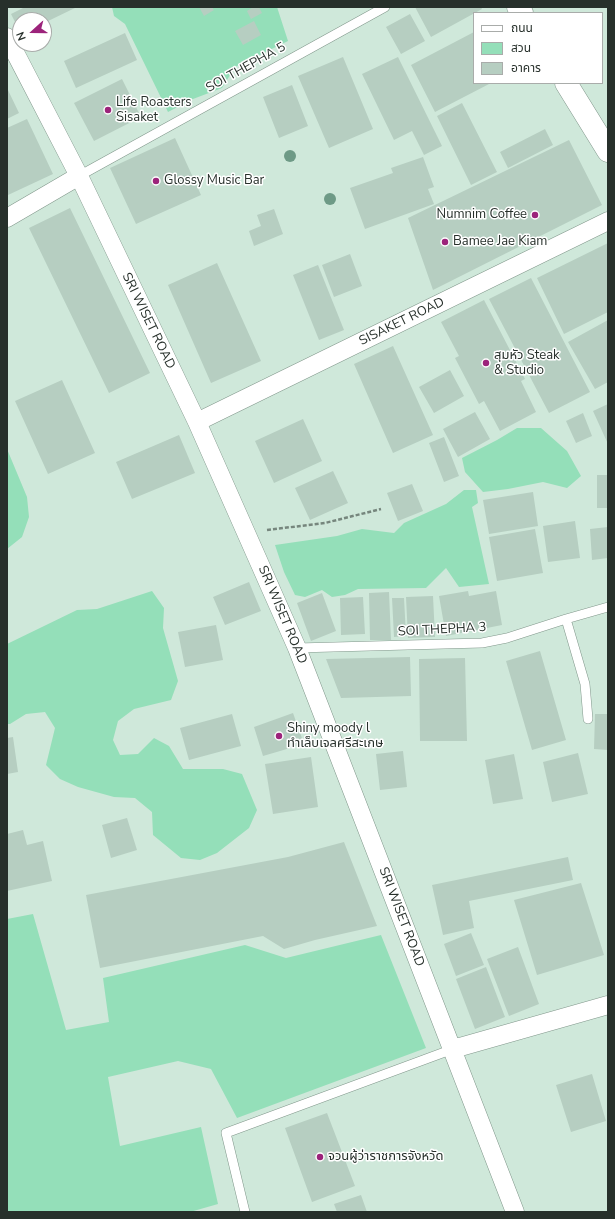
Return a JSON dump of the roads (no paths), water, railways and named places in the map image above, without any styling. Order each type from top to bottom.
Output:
[{"type":"main road","points":[[567,84],[608,151]]},
{"type":"street","name":"SRI WISET ROAD","points":[[7,37],[79,176],[197,422],[297,648],[515,1212]]},
{"type":"street","points":[[7,218],[79,176]]},
{"type":"street","name":"SISAKET ROAD","points":[[197,422],[608,221]]},
{"type":"street","points":[[452,1049],[608,1005]]},
{"type":"lane","name":"SOI THEPHA 5","points":[[79,176],[384,7]]},
{"type":"lane","name":"SOI THEPHA 3","points":[[297,648],[482,643],[507,638],[608,607]]},
{"type":"lane","points":[[566,619],[585,684],[588,719]]},
{"type":"lane","points":[[245,1212],[226,1133],[452,1049]]},
{"type":"place","name":"Life Roasters Sisaket","points":[[108,110]]},
{"type":"place","name":"Glossy Music Bar","points":[[156,181]]},
{"type":"place","name":"Numnim Coffee","points":[[535,215]]},
{"type":"place","name":"Bamee Jae Kiam","points":[[445,242]]},
{"type":"place","name":"สุมหัว Steak & Studio","points":[[486,363]]},
{"type":"place","name":"Shiny moody l ทำเล็บเจลศรีสะเกษ","points":[[279,736]]},
{"type":"place","name":"จวนผู้ว่าราชการจังหวัด","points":[[320,1157]]}]
